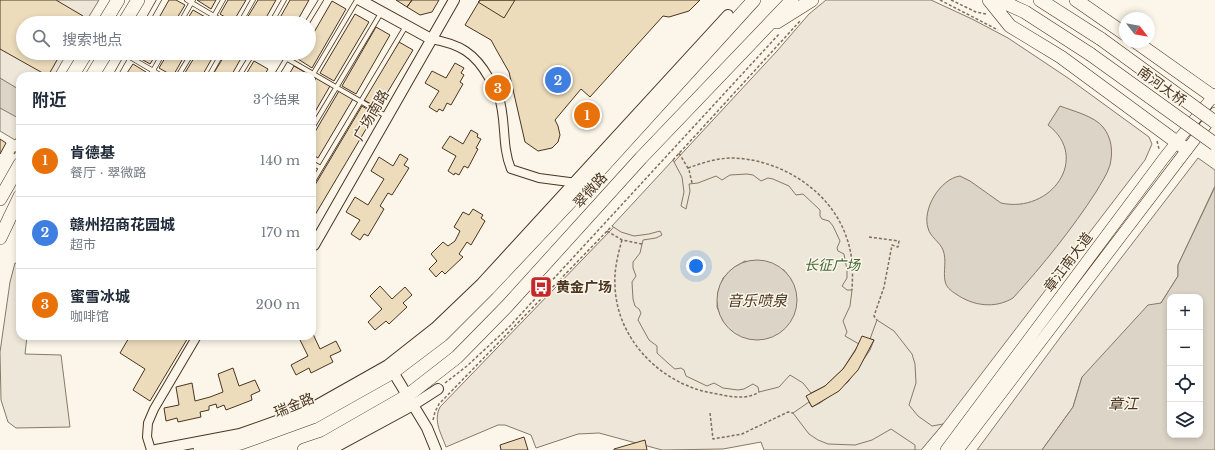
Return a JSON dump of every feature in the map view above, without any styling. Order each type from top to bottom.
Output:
[{"type":"main road","points":[[108,16],[118,0]]},
{"type":"main road","points":[[128,16],[138,0]]},
{"type":"main road","points":[[733,17],[748,0]]},
{"type":"main road","name":"翠微路","points":[[393,372],[442,335],[483,294],[580,184],[733,17],[754,0]]},
{"type":"main road","name":"翠微路","points":[[410,401],[458,357],[502,312],[641,158],[792,0]]},
{"type":"main road","points":[[759,34],[812,0]]},
{"type":"main road","points":[[989,0],[1010,26],[1071,64],[1186,149]]},
{"type":"main road","name":"南河大桥","points":[[999,0],[1025,12],[1090,54],[1215,144]]},
{"type":"main road","name":"南河大桥","points":[[1040,0],[1101,39],[1215,122]]},
{"type":"main road","points":[[1076,0],[1119,30]]},
{"type":"main road","points":[[1145,48],[1214,96]]},
{"type":"main road","points":[[74,72],[82,60]]},
{"type":"main road","points":[[94,72],[102,60]]},
{"type":"main road","name":"章江南大道","points":[[946,450],[1164,158],[1214,96]]},
{"type":"main road","name":"章江南大道","points":[[958,450],[1186,149],[1215,113]]},
{"type":"main road","points":[[0,199],[16,171]]},
{"type":"main road","points":[[0,238],[16,204]]},
{"type":"main road","name":"瑞金路","points":[[200,450],[241,443],[313,417],[393,372]]},
{"type":"main road","points":[[304,450],[325,443],[410,401]]},
{"type":"street","points":[[360,0],[381,13],[431,39],[449,42],[462,48],[477,58],[498,94],[506,156],[511,170],[539,178],[580,184]]},
{"type":"street","name":"广场南路","points":[[316,239],[454,0]]},
{"type":"street","points":[[156,450],[240,434],[310,410],[388,365],[435,328],[580,184]]},
{"type":"street","points":[[151,450],[147,437],[148,423],[154,409],[195,340]]},
{"type":"street","points":[[393,372],[427,428],[436,450]]},
{"type":"street","points":[[330,450],[410,401],[438,389]]},
{"type":"lane","points":[[150,16],[159,0]]},
{"type":"lane","points":[[187,0],[193,2],[214,16],[223,0]]},
{"type":"lane","points":[[244,16],[253,0]]},
{"type":"lane","points":[[275,16],[284,0]]},
{"type":"lane","points":[[311,16],[321,0]]},
{"type":"lane","points":[[314,72],[357,0]]},
{"type":"lane","points":[[184,16],[193,2]]},
{"type":"lane","points":[[316,121],[381,13]]},
{"type":"lane","points":[[316,176],[406,26]]},
{"type":"lane","points":[[117,72],[123,60]]},
{"type":"lane","points":[[136,60],[153,71],[159,60]]},
{"type":"lane","points":[[180,72],[188,60]]},
{"type":"lane","points":[[211,72],[218,60]]},
{"type":"lane","points":[[241,72],[249,60]]},
{"type":"lane","points":[[278,72],[286,60]]},
{"type":"lane","points":[[290,60],[308,72]]},
{"type":"lane","points":[[316,77],[386,116]]},
{"type":"lane","points":[[316,165],[321,168]]},
{"type":"path","points":[[940,0],[998,30]]},
{"type":"path","points":[[673,160],[804,17]]},
{"type":"path","points":[[438,389],[467,366],[510,326],[782,30]]},
{"type":"path","points":[[1154,137],[1159,148]]},
{"type":"path","points":[[680,153],[688,168],[692,183]]},
{"type":"path","points":[[688,168],[722,159],[743,159],[783,170],[810,187],[837,217],[846,236],[852,265],[852,290]]},
{"type":"path","points":[[435,425],[433,419],[439,404],[612,226]]},
{"type":"path","points":[[606,231],[622,240],[642,244]]},
{"type":"path","points":[[869,237],[899,241],[898,247],[892,245],[884,287],[874,316],[877,320]]},
{"type":"path","points":[[622,240],[615,285],[619,308],[626,327],[650,362],[676,380],[702,391],[742,397],[751,397],[759,392]]},
{"type":"path","points":[[710,414],[713,439],[742,434],[788,412],[793,413]]},
{"type":"green space","points":[[0,0],[99,0],[89,16],[16,16],[16,60],[63,60],[56,72],[16,72],[16,138],[15,140],[0,131]]},
{"type":"green space","name":"长征广场","points":[[826,0],[931,0],[1008,38],[1068,78],[1149,137],[1152,144],[1145,160],[943,424],[921,450],[764,450],[761,442],[723,449],[662,450],[599,433],[578,434],[536,448],[531,435],[505,425],[498,425],[446,447],[440,432],[437,417],[440,407],[610,231],[777,51],[809,14]]},
{"type":"green space","points":[[1198,158],[1215,170],[1215,186],[1178,265],[1178,276],[1161,303],[1082,377],[1073,407],[1042,450],[977,450],[1062,335]]},
{"type":"shaded area","points":[[673,160],[682,177],[684,192],[681,206],[686,209],[690,191],[689,184],[698,183],[716,176],[722,180],[730,175],[747,174],[753,175],[761,181],[768,178],[789,186],[796,195],[803,194],[820,210],[820,216],[822,219],[829,221],[833,226],[840,241],[837,248],[838,251],[844,254],[847,270],[847,278],[842,286],[847,290],[852,290],[850,306],[843,321],[847,332],[845,336],[859,344],[843,369],[825,386],[811,393],[803,383],[790,375],[779,387],[759,392],[758,387],[753,384],[744,389],[738,390],[723,388],[714,383],[707,386],[686,376],[684,370],[681,368],[675,369],[657,353],[657,346],[649,340],[638,320],[641,313],[635,306],[633,299],[632,282],[636,276],[633,268],[633,262],[640,253],[643,240],[656,238],[662,235],[660,231],[634,236],[621,232],[612,226]],"holes":[[[745,261],[784,270],[792,281],[733,332],[723,321],[717,307],[718,292],[723,278],[733,268]]]},
{"type":"shaded area","points":[[15,263],[16,340],[27,340],[25,354],[61,355],[70,427],[16,428],[8,422],[1,400],[0,352],[10,282]]},
{"type":"shaded area","points":[[877,320],[894,331],[912,354],[915,364],[916,383],[909,405],[918,416],[932,426],[943,424],[921,450],[915,450],[915,445],[891,429],[872,440],[855,445],[828,444],[809,434],[793,413],[809,402],[812,407],[820,403],[848,382],[870,350],[874,340],[870,339]]},
{"type":"water","points":[[0,78],[16,88],[16,117],[0,108]]},
{"type":"water","points":[[1060,106],[1083,114],[1099,123],[1106,131],[1110,140],[1111,155],[1110,165],[1106,176],[1087,206],[1067,233],[1013,298],[999,304],[984,305],[963,298],[952,292],[946,285],[945,258],[943,250],[928,228],[928,212],[934,196],[946,183],[953,178],[960,176],[970,181],[1001,203],[1019,204],[1035,200],[1049,192],[1059,180],[1065,167],[1066,153],[1060,138],[1048,125]]},
{"type":"water","name":"章江","points":[[1215,187],[1215,450],[1042,450],[1073,407],[1082,377],[1148,305],[1161,303],[1178,276],[1178,265]]},
{"type":"water","name":"音乐喷泉","points":[[757,260],[772,263],[785,272],[794,285],[797,300],[794,315],[785,328],[772,337],[757,340],[742,337],[729,328],[720,315],[717,300],[720,285],[729,272],[742,263]]},
{"type":"building","points":[[0,0],[56,0],[83,16],[16,16],[16,58],[0,49]]},
{"type":"building","points":[[169,0],[176,0],[185,5],[178,16],[160,16]]},
{"type":"building","points":[[197,0],[216,0],[211,9]]},
{"type":"building","points":[[228,0],[246,0],[237,16],[223,16],[220,14]]},
{"type":"building","points":[[258,0],[276,0],[267,16],[248,16]]},
{"type":"building","points":[[290,0],[309,0],[300,16],[281,16]]},
{"type":"building","points":[[396,0],[412,0],[407,7]]},
{"type":"building","points":[[412,0],[439,0],[432,12],[420,15],[407,7]]},
{"type":"building","points":[[480,0],[700,0],[689,11],[669,17],[663,16],[590,97],[581,89],[555,120],[560,135],[558,142],[552,148],[538,151],[525,142],[509,72],[491,40],[465,25]]},
{"type":"building","points":[[480,0],[515,0],[504,18],[478,2]]},
{"type":"building","points":[[332,1],[346,9],[312,68],[300,60],[316,60],[316,29]]},
{"type":"building","points":[[193,10],[204,16],[189,16]]},
{"type":"building","points":[[355,14],[369,22],[334,81],[320,73]]},
{"type":"building","points":[[376,27],[390,35],[356,94],[342,86]]},
{"type":"building","points":[[399,42],[413,50],[378,108],[364,100]]},
{"type":"building","points":[[20,60],[57,60],[50,72],[41,72]]},
{"type":"building","points":[[143,60],[153,60],[150,64]]},
{"type":"building","points":[[164,60],[182,60],[175,72],[166,72],[159,68]]},
{"type":"building","points":[[193,60],[211,60],[204,72],[185,72]]},
{"type":"building","points":[[222,60],[240,60],[233,72],[214,72]]},
{"type":"building","points":[[254,61],[268,69],[266,72],[247,72]]},
{"type":"building","points":[[455,63],[464,68],[461,73],[464,75],[460,82],[463,84],[451,105],[447,103],[443,111],[439,109],[437,112],[429,107],[439,91],[425,83],[432,71],[446,78]]},
{"type":"building","points":[[133,64],[146,72],[128,72]]},
{"type":"building","points":[[294,66],[304,72],[290,72]]},
{"type":"building","points":[[316,78],[330,86],[316,110]]},
{"type":"building","points":[[339,91],[353,99],[318,158],[316,157],[316,130]]},
{"type":"building","points":[[362,106],[375,114],[316,213],[316,183]]},
{"type":"building","points":[[471,130],[478,134],[477,137],[481,139],[476,148],[478,149],[468,168],[464,166],[459,175],[455,173],[454,175],[448,171],[456,156],[442,148],[450,136],[463,144]]},
{"type":"building","points":[[0,139],[6,143],[0,154]]},
{"type":"building","points":[[400,154],[408,159],[404,165],[409,168],[392,195],[388,193],[380,206],[384,209],[368,236],[364,234],[360,240],[351,234],[360,220],[346,212],[355,197],[368,205],[384,179],[371,171],[379,157],[393,166]]},
{"type":"building","points":[[473,209],[483,215],[481,218],[485,221],[471,245],[467,242],[459,254],[463,257],[445,274],[442,271],[436,277],[429,269],[437,261],[431,254],[443,242],[448,246],[455,241],[460,231],[454,227],[463,212],[469,215]]},
{"type":"building","points":[[380,286],[392,299],[405,287],[412,295],[403,303],[407,307],[389,324],[386,321],[375,330],[368,322],[382,309],[370,296]]},
{"type":"building","points":[[862,336],[874,340],[858,370],[839,391],[812,407],[806,396],[825,386],[843,369],[855,351]]},
{"type":"building","points":[[128,340],[187,340],[150,401],[133,390],[145,369],[120,353]]},
{"type":"building","points":[[300,340],[316,340],[320,349],[336,341],[341,351],[330,356],[333,362],[311,373],[309,368],[296,375],[291,365],[308,356]]},
{"type":"building","points":[[233,368],[239,386],[255,380],[260,391],[251,395],[252,400],[226,410],[224,405],[217,408],[216,404],[209,406],[209,410],[200,412],[201,417],[178,422],[177,418],[166,421],[164,408],[179,405],[176,387],[192,383],[195,401],[210,397],[223,392],[218,374]]},
{"type":"building","points":[[524,437],[528,450],[501,450],[500,445]]},
{"type":"building","points":[[645,440],[647,450],[614,450],[614,449]]},
{"type":"place","name":"赣州招商花园城","points":[[558,80]]},
{"type":"place","name":"蜜雪冰城","points":[[498,88]]},
{"type":"place","name":"肯德基","points":[[587,115]]},
{"type":"place","name":"黄金广场","points":[[541,287]]}]
